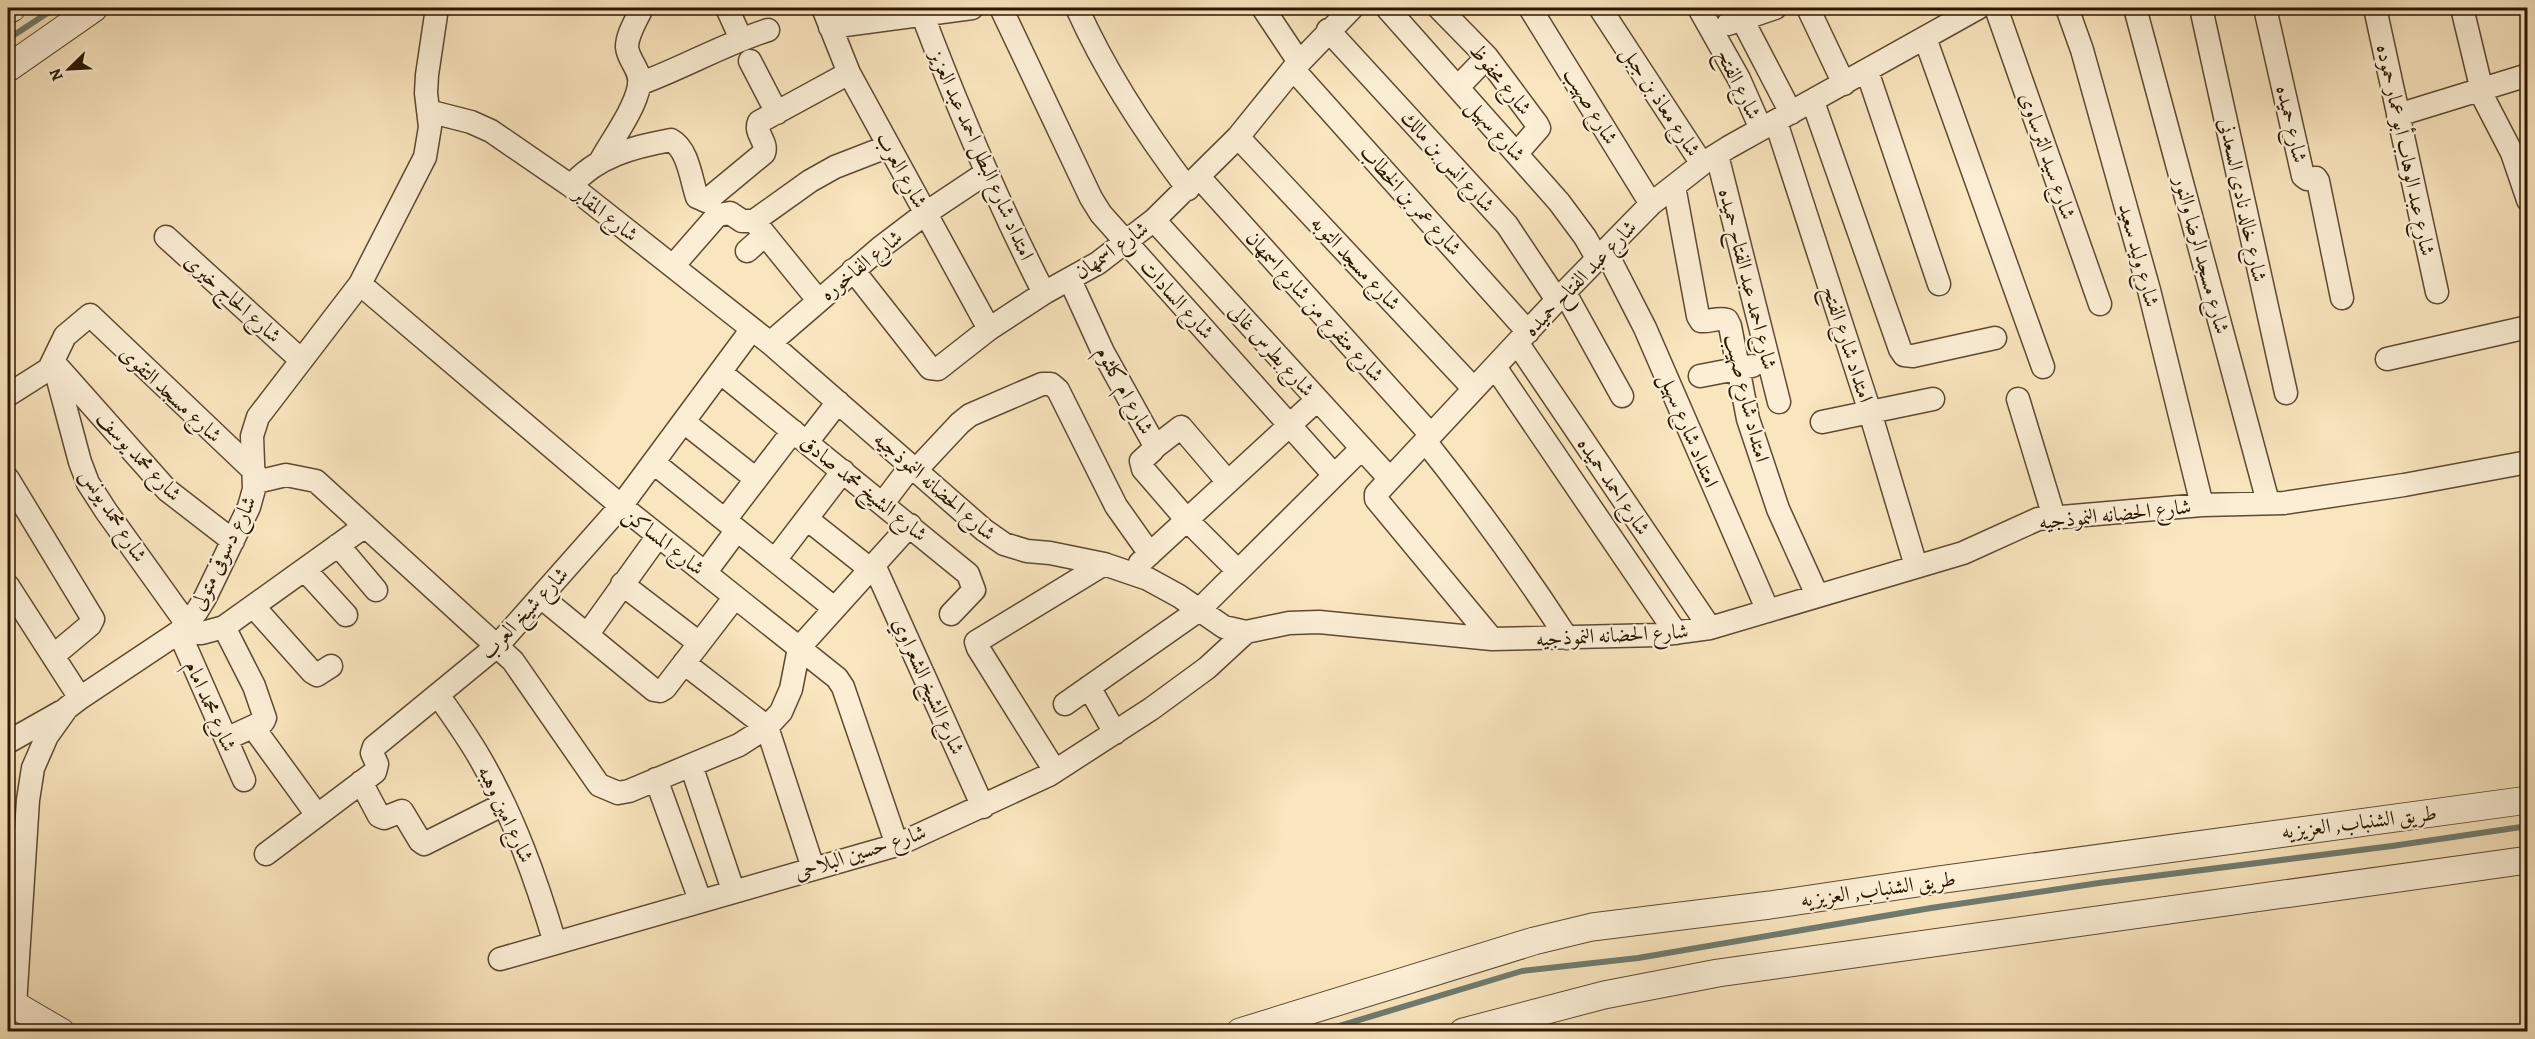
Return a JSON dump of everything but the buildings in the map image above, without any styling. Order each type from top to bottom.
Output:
[{"type":"street","points":[[8,10],[12,8]]},
{"type":"street","name":"شارع دسوقى متولى","points":[[11,1003],[33,768],[47,736],[73,703],[183,628],[205,598],[249,507],[255,477],[252,436],[258,417],[360,284],[425,157],[429,142],[427,75],[437,8]]},
{"type":"street","points":[[601,160],[636,97],[639,84],[638,72],[628,54],[627,46],[642,8]]},
{"type":"street","points":[[728,8],[741,39]]},
{"type":"street","name":"شارع السادات","points":[[1000,8],[1091,198],[1101,214],[1334,475]]},
{"type":"street","name":"شارع متفرع من شارع اسمهان","points":[[1077,8],[1118,90],[1151,140],[1428,438],[1523,570],[1567,638]]},
{"type":"street","name":"شارع عمر بن الخطاب","points":[[1263,8],[1296,66],[1523,338]]},
{"type":"street","name":"شارع اسمهان","points":[[853,270],[934,370],[989,328],[1044,293],[1070,280],[1154,220],[1238,137],[1296,66],[1328,30],[1352,8]]},
{"type":"street","name":"شارع سهيل","points":[[1387,8],[1517,153],[1601,254]]},
{"type":"street","name":"شارع محفوظ","points":[[1439,8],[1487,57],[1539,128],[1517,153]]},
{"type":"street","name":"شارع صهيب","points":[[1530,8],[1651,204]]},
{"type":"street","name":"شارع معاذ بن جبل","points":[[1600,8],[1710,160]]},
{"type":"street","name":"شارع الفتح","points":[[1699,8],[1739,79],[1776,122]]},
{"type":"street","points":[[1712,30],[1775,8]]},
{"type":"street","points":[[1808,8],[1844,84]]},
{"type":"street","name":"شارع عبد الفتاح حميده","points":[[1492,639],[1376,499],[1376,494],[1561,296],[1651,204],[1710,160],[1978,8]]},
{"type":"street","name":"شارع سيد الترساوى","points":[[1996,8],[2100,304]]},
{"type":"street","name":"شارع وليد سعيد","points":[[2067,8],[2082,50],[2148,290],[2202,505]]},
{"type":"street","name":"شارع مسجد الرضا والنور","points":[[2135,8],[2268,502]]},
{"type":"street","name":"شارع خالد نادى السعدنى","points":[[2201,8],[2286,393]]},
{"type":"street","name":"شارع حميده","points":[[2265,8],[2303,177],[2316,178],[2318,181],[2342,298]]},
{"type":"street","name":"شارع عبد الوهاب أبو عمار حموده","points":[[2374,8],[2437,292]]},
{"type":"street","points":[[2462,8],[2481,90],[2490,113],[2512,153],[2528,200]]},
{"type":"street","points":[[826,17],[923,16],[959,9]]},
{"type":"street","points":[[8,68],[77,11]]},
{"type":"street","name":"امتداد شارع البطل احمد عبد العزيز","points":[[923,16],[986,173],[1044,293]]},
{"type":"street","name":"شارع العرب","points":[[826,17],[849,73],[989,328]]},
{"type":"street","points":[[1742,19],[1776,122]]},
{"type":"street","points":[[639,84],[692,64],[741,39],[768,30]]},
{"type":"street","name":"شارع انس بن مالك","points":[[1328,30],[1507,225],[1561,296],[1622,396]]},
{"type":"street","points":[[1925,38],[2043,367]]},
{"type":"street","points":[[1458,87],[1487,57]]},
{"type":"street","points":[[750,61],[777,113]]},
{"type":"street","points":[[1867,71],[1939,284]]},
{"type":"street","points":[[673,266],[712,208],[764,153],[765,148],[758,124],[849,73]]},
{"type":"street","points":[[2398,114],[2528,75]]},
{"type":"street","points":[[1813,102],[1904,355],[1913,356],[1995,338]]},
{"type":"street","name":"شارع المقابر","points":[[428,111],[471,122],[491,131],[571,186],[770,343]]},
{"type":"street","name":"امتداد شارع الفتح","points":[[1776,122],[1870,412],[1916,566]]},
{"type":"street","name":"شارع مسجد التوبه","points":[[1238,137],[1474,389]]},
{"type":"street","points":[[571,186],[583,173],[601,160],[618,153],[671,140],[680,144],[697,197],[712,208],[729,213],[759,228],[819,300]]},
{"type":"street","points":[[747,251],[759,228],[827,172],[889,146]]},
{"type":"street","name":"شارع احمد عبد الفتاح حميده","points":[[1710,160],[1779,402]]},
{"type":"street","name":"شارع الفاخوره","points":[[770,343],[853,270],[926,213],[986,173]]},
{"type":"street","name":"امتداد شارع صهيب","points":[[1674,186],[1698,316],[1701,321],[1706,322],[1721,318],[1727,320],[1748,419],[1778,509],[1817,596]]},
{"type":"street","name":"شارع بطرس غالى","points":[[1154,220],[1390,479]]},
{"type":"street","name":"شارع الحاج خيرى","points":[[166,237],[301,360]]},
{"type":"street","name":"امتداد شارع سهيل","points":[[1601,254],[1645,328],[1768,611]]},
{"type":"street","name":"شارع ام كلثوم","points":[[1070,280],[1103,352],[1155,447],[1141,461],[1143,469],[1187,520],[1238,571]]},
{"type":"street","name":"شارع المساكن","points":[[360,284],[621,506],[830,671],[843,687],[897,845]]},
{"type":"street","name":"شارع مسجد التقوى","points":[[53,362],[65,336],[90,315],[255,477]]},
{"type":"street","points":[[2387,359],[2528,327]]},
{"type":"street","name":"شارع شيخ العرب","points":[[266,854],[378,768],[372,753],[374,747],[497,646],[621,506],[752,329]]},
{"type":"street","name":"شارع احمد حميده","points":[[1523,338],[1710,628]]},
{"type":"street","name":"شارع الحضانه النموذجيه","points":[[770,343],[984,530],[1004,544],[1027,551],[1104,564],[1131,572],[1161,585],[1224,627],[1246,632],[1289,623],[1319,622],[1492,639],[1676,633],[1710,628],[1963,553],[2038,519],[2202,505],[2284,503],[2404,486],[2528,462]]},
{"type":"street","points":[[8,395],[49,369],[53,362]]},
{"type":"street","name":"شارع محمد يوسف","points":[[53,362],[167,490],[233,541]]},
{"type":"street","name":"شارع محمد يونس","points":[[53,362],[80,462],[88,483],[183,628]]},
{"type":"street","points":[[1700,376],[1769,362]]},
{"type":"street","points":[[1495,367],[1676,633]]},
{"type":"street","name":"شارع الشيخ محمد صادق","points":[[720,372],[968,574],[974,590],[951,614]]},
{"type":"street","points":[[883,503],[914,468],[970,415],[1042,384],[1051,384],[1058,390],[1116,506],[1150,554]]},
{"type":"street","points":[[1822,422],[1933,399]]},
{"type":"street","points":[[2019,399],[2054,517]]},
{"type":"street","points":[[1131,572],[1317,400]]},
{"type":"street","points":[[705,573],[756,479],[838,402]]},
{"type":"street","points":[[684,422],[756,479]]},
{"type":"street","points":[[1155,447],[1180,427],[1228,482]]},
{"type":"street","points":[[1065,704],[1199,610],[1362,448]]},
{"type":"street","points":[[654,463],[834,608]]},
{"type":"street","points":[[775,560],[843,471]]},
{"type":"street","points":[[255,477],[286,475],[316,482],[513,661],[599,786],[618,793],[739,744],[767,727],[781,712],[791,689],[799,648],[910,525]]},
{"type":"street","points":[[8,479],[93,619],[90,625],[53,656]]},
{"type":"street","points":[[807,519],[872,567]]},
{"type":"street","points":[[183,628],[202,633],[224,627],[365,526]]},
{"type":"street","points":[[587,635],[658,536]]},
{"type":"street","points":[[338,545],[376,590]]},
{"type":"street","points":[[1055,771],[976,642],[1104,564]]},
{"type":"street","name":"شارع الشيخ الشعراوي","points":[[872,567],[983,807]]},
{"type":"street","points":[[304,570],[346,615]]},
{"type":"street","points":[[622,584],[699,643]]},
{"type":"street","points":[[8,585],[53,656],[73,703],[8,742]]},
{"type":"street","points":[[541,597],[654,690],[660,691],[665,688],[735,597]]},
{"type":"street","points":[[254,607],[312,672],[317,675],[331,666]]},
{"type":"street","points":[[224,627],[254,686],[265,718],[263,722],[226,739]]},
{"type":"street","name":"شارع محمد امام","points":[[183,628],[244,780]]},
{"type":"street","name":"شارع حسين البلاحى","points":[[500,959],[733,890],[897,845],[983,807],[1055,771],[1115,733],[1207,668],[1246,632]]},
{"type":"street","points":[[684,663],[767,727],[813,868]]},
{"type":"street","points":[[1089,687],[1115,733]]},
{"type":"street","name":"شارع امين وهبه","points":[[438,694],[481,759],[504,804],[529,862],[555,943]]},
{"type":"street","points":[[253,727],[317,815]]},
{"type":"street","points":[[691,765],[733,890]]},
{"type":"street","points":[[656,779],[700,900]]},
{"type":"street","points":[[361,782],[380,816],[384,818],[402,811],[424,844],[504,804]]},
{"type":"street","name":"طريق الشنباب, العزيزيه","points":[[1240,1032],[1534,941],[1592,927],[1770,905],[2528,800]]},
{"type":"street","points":[[1463,1032],[1604,995],[1718,973],[2528,860]]},
{"type":"street","points":[[11,1003],[61,1032]]},
{"type":"waterway","points":[[8,39],[55,8]]},
{"type":"waterway","points":[[1319,1032],[1522,971],[1638,958],[1931,908],[2099,883],[2392,846],[2528,826]]}]
